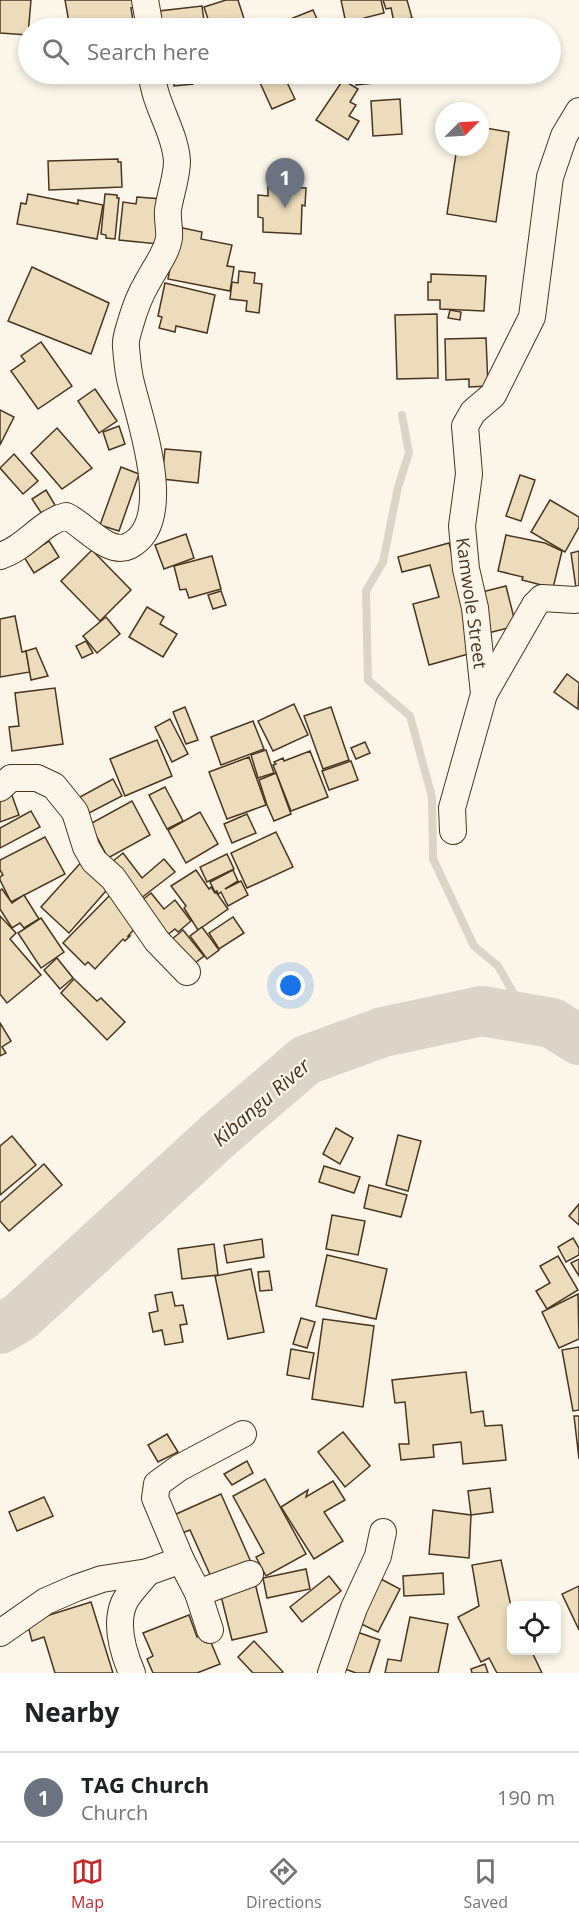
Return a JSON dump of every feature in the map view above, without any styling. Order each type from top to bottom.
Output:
[{"type":"street","points":[[145,0],[148,18]]},
{"type":"street","points":[[0,556],[27,542],[47,525],[66,516],[114,548],[128,547],[139,538],[148,525],[153,505],[152,465],[130,381],[125,343],[141,295],[169,239],[168,213],[177,162],[153,84]]},
{"type":"street","name":"Kamwole Street","points":[[453,831],[452,808],[484,694],[475,608],[466,569],[462,526],[469,474],[465,426],[473,412],[493,395],[532,317],[550,177],[564,136],[579,111]]},
{"type":"street","points":[[484,694],[535,605],[542,598],[579,599]]},
{"type":"street","points":[[4,777],[37,778],[54,786],[75,812],[86,847],[94,861],[113,878],[157,941],[187,972]]},
{"type":"street","points":[[210,1629],[198,1593],[154,1498],[157,1484],[179,1468],[243,1434]]},
{"type":"street","points":[[331,1673],[354,1608],[378,1556],[383,1532]]},
{"type":"street","points":[[0,1633],[46,1602],[76,1587],[102,1579],[148,1572],[181,1560]]},
{"type":"street","points":[[132,1673],[126,1661],[119,1621],[125,1602],[148,1572]]},
{"type":"street","points":[[198,1593],[250,1574]]},
{"type":"building","points":[[0,0],[31,0],[29,18],[18,18],[18,34],[0,33]]},
{"type":"building","points":[[65,0],[136,0],[138,7],[131,8],[132,18],[68,18]]},
{"type":"building","points":[[226,0],[238,0],[244,18],[208,18],[204,7]]},
{"type":"building","points":[[341,0],[381,0],[384,13],[364,18],[345,18]]},
{"type":"building","points":[[383,0],[407,0],[412,18],[393,18],[391,8],[386,9]]},
{"type":"building","points":[[202,6],[204,18],[160,18],[159,11]]},
{"type":"building","points":[[313,10],[317,18],[293,18]]},
{"type":"building","points":[[261,84],[288,84],[295,99],[272,109]]},
{"type":"building","points":[[340,84],[350,84],[358,89],[350,102],[356,105],[349,116],[359,121],[348,140],[316,120]]},
{"type":"building","points":[[400,99],[402,134],[373,136],[371,101]]},
{"type":"building","points":[[489,129],[509,132],[496,222],[447,214],[456,156],[489,156]]},
{"type":"building","points":[[118,159],[118,162],[121,162],[122,187],[49,190],[48,161]]},
{"type":"building","points":[[268,186],[306,188],[305,206],[302,205],[301,234],[263,232],[263,218],[258,217],[258,195],[268,196]]},
{"type":"building","points":[[28,194],[78,204],[78,200],[103,205],[97,239],[17,224],[21,203],[26,204]]},
{"type":"building","points":[[105,194],[117,195],[119,198],[115,239],[106,238],[106,235],[101,234]]},
{"type":"building","points":[[137,197],[162,199],[158,244],[119,240],[123,202],[136,204]]},
{"type":"building","points":[[178,227],[202,232],[201,239],[232,245],[227,266],[234,267],[230,291],[168,279]]},
{"type":"building","points":[[32,267],[109,303],[91,354],[8,321]]},
{"type":"building","points":[[239,271],[255,273],[254,283],[262,284],[259,313],[246,311],[247,301],[230,299],[232,282],[238,283]]},
{"type":"building","points":[[431,274],[486,276],[484,311],[440,309],[440,300],[428,300],[428,282],[431,282]]},
{"type":"building","points":[[165,283],[215,295],[207,333],[176,326],[175,332],[159,328],[162,317],[158,316]]},
{"type":"building","points":[[450,310],[461,312],[460,320],[448,318]]},
{"type":"building","points":[[437,314],[438,378],[397,379],[395,315]]},
{"type":"building","points":[[486,338],[488,386],[469,387],[469,379],[446,380],[445,339]]},
{"type":"building","points":[[41,342],[72,386],[38,409],[11,371],[25,361],[21,356]]},
{"type":"building","points":[[95,389],[117,421],[99,433],[78,401]]},
{"type":"building","points":[[0,410],[14,417],[0,445]]},
{"type":"building","points":[[119,426],[125,444],[109,450],[103,432]]},
{"type":"building","points":[[57,428],[92,468],[62,489],[31,453]]},
{"type":"building","points":[[165,449],[201,452],[198,483],[162,479]]},
{"type":"building","points":[[14,454],[38,481],[23,494],[0,468]]},
{"type":"building","points":[[121,467],[139,474],[119,531],[100,525]]},
{"type":"building","points":[[520,475],[535,480],[521,521],[506,516]]},
{"type":"building","points":[[46,490],[55,505],[42,514],[32,499]]},
{"type":"building","points":[[550,500],[579,517],[579,527],[565,552],[531,532]]},
{"type":"building","points":[[186,534],[194,558],[164,569],[155,545]]},
{"type":"building","points":[[506,535],[545,543],[562,551],[553,588],[498,571]]},
{"type":"building","points":[[49,541],[59,557],[34,573],[24,557]]},
{"type":"building","points":[[449,543],[479,651],[429,665],[413,604],[439,597],[430,565],[402,572],[398,557]]},
{"type":"building","points":[[92,550],[131,590],[100,621],[61,581]]},
{"type":"building","points":[[579,551],[579,595],[577,595],[571,553]]},
{"type":"building","points":[[212,556],[221,589],[189,598],[186,589],[180,590],[174,566]]},
{"type":"building","points":[[506,586],[516,626],[484,634],[474,594]]},
{"type":"building","points":[[221,591],[226,605],[213,609],[208,595]]},
{"type":"building","points":[[147,607],[164,617],[160,624],[177,634],[163,657],[129,637]]},
{"type":"building","points":[[15,616],[22,652],[26,651],[30,672],[0,677],[0,619]]},
{"type":"building","points":[[106,617],[120,634],[97,653],[83,636]]},
{"type":"building","points":[[86,641],[93,653],[82,658],[76,646]]},
{"type":"building","points":[[36,648],[48,676],[31,680],[26,651]]},
{"type":"building","points":[[567,674],[579,683],[578,709],[554,692]]},
{"type":"building","points":[[55,688],[63,744],[12,751],[9,727],[19,726],[15,693]]},
{"type":"building","points":[[294,704],[308,735],[273,751],[258,721]]},
{"type":"building","points":[[185,707],[198,740],[186,744],[173,712]]},
{"type":"building","points":[[331,707],[349,760],[323,769],[304,716]]},
{"type":"building","points":[[170,719],[188,754],[172,762],[155,727]]},
{"type":"building","points":[[253,721],[264,749],[221,765],[211,737]]},
{"type":"building","points":[[157,740],[172,776],[125,796],[110,759]]},
{"type":"building","points":[[365,742],[370,753],[356,759],[351,748]]},
{"type":"building","points":[[266,750],[274,773],[258,778],[251,755]]},
{"type":"building","points":[[310,751],[328,797],[291,811],[273,765],[276,764],[274,762],[283,758],[284,761]]},
{"type":"building","points":[[249,757],[266,805],[227,819],[209,772]]},
{"type":"building","points":[[351,761],[358,780],[329,790],[322,771]]},
{"type":"building","points":[[276,773],[291,814],[274,821],[259,780]]},
{"type":"building","points":[[113,779],[122,796],[89,813],[80,797]]},
{"type":"building","points":[[165,787],[183,821],[167,829],[149,795]]},
{"type":"building","points":[[10,790],[19,815],[0,822],[0,794]]},
{"type":"building","points":[[132,801],[150,835],[108,858],[90,824]]},
{"type":"building","points":[[31,811],[40,827],[0,848],[0,828]]},
{"type":"building","points":[[200,812],[218,844],[186,863],[168,830]]},
{"type":"building","points":[[247,814],[256,833],[232,843],[224,824]]},
{"type":"building","points":[[276,832],[293,867],[247,888],[231,853]]},
{"type":"building","points":[[45,837],[65,874],[11,902],[0,880],[3,875],[0,870],[0,860]]},
{"type":"building","points":[[123,853],[142,878],[164,859],[175,872],[136,902],[107,866]]},
{"type":"building","points":[[227,854],[234,869],[207,882],[200,867]]},
{"type":"building","points":[[85,858],[112,884],[69,933],[41,907]]},
{"type":"building","points":[[196,870],[209,889],[211,887],[216,892],[228,909],[198,930],[184,908],[186,906],[171,886]]},
{"type":"building","points":[[233,870],[238,881],[225,889],[241,881],[248,895],[228,906],[221,892],[218,894],[217,891],[215,892],[210,882]]},
{"type":"building","points":[[2,889],[12,903],[24,895],[39,919],[24,928],[20,923],[12,928],[0,909],[0,890]]},
{"type":"building","points":[[151,893],[164,909],[175,900],[191,921],[178,932],[175,929],[162,939],[135,906]]},
{"type":"building","points":[[111,894],[141,922],[128,936],[130,936],[125,941],[123,939],[95,969],[88,962],[85,965],[63,943]]},
{"type":"building","points":[[0,916],[16,933],[10,939],[41,975],[7,1003],[0,994]]},
{"type":"building","points":[[233,917],[244,933],[219,949],[209,933]]},
{"type":"building","points":[[41,918],[64,952],[41,968],[18,933]]},
{"type":"building","points":[[202,927],[219,950],[207,959],[190,936]]},
{"type":"building","points":[[183,930],[204,956],[187,969],[166,944]]},
{"type":"building","points":[[57,958],[73,978],[60,989],[44,970]]},
{"type":"building","points":[[74,979],[97,1001],[101,998],[125,1022],[107,1040],[61,993]]},
{"type":"building","points":[[0,1023],[11,1041],[2,1047],[6,1053],[0,1056]]},
{"type":"building","points":[[336,1128],[353,1138],[340,1164],[323,1154]]},
{"type":"building","points":[[398,1135],[421,1141],[408,1191],[386,1185]]},
{"type":"building","points":[[12,1136],[36,1165],[0,1195],[0,1146]]},
{"type":"building","points":[[44,1164],[62,1185],[9,1231],[0,1221],[0,1203]]},
{"type":"building","points":[[324,1166],[360,1177],[354,1193],[319,1182]]},
{"type":"building","points":[[369,1185],[407,1195],[401,1217],[364,1208]]},
{"type":"building","points":[[579,1204],[579,1225],[569,1216]]},
{"type":"building","points":[[332,1215],[365,1221],[358,1255],[326,1249]]},
{"type":"building","points":[[573,1238],[579,1248],[579,1255],[566,1262],[558,1247]]},
{"type":"building","points":[[262,1239],[264,1257],[227,1263],[224,1245]]},
{"type":"building","points":[[214,1244],[218,1275],[182,1279],[178,1249]]},
{"type":"building","points":[[327,1255],[387,1269],[376,1319],[316,1306]]},
{"type":"building","points":[[558,1256],[578,1290],[547,1309],[536,1291],[550,1283],[540,1266]]},
{"type":"building","points":[[579,1259],[579,1276],[571,1263]]},
{"type":"building","points":[[251,1269],[264,1332],[228,1339],[215,1276]]},
{"type":"building","points":[[269,1271],[272,1290],[260,1291],[258,1272]]},
{"type":"building","points":[[172,1292],[175,1306],[183,1305],[187,1324],[180,1325],[183,1342],[165,1345],[162,1330],[153,1332],[149,1313],[158,1311],[155,1295]]},
{"type":"building","points":[[578,1294],[579,1339],[559,1348],[542,1312]]},
{"type":"building","points":[[301,1318],[315,1322],[307,1348],[293,1344]]},
{"type":"building","points":[[323,1319],[374,1326],[363,1407],[312,1399]]},
{"type":"building","points":[[579,1347],[579,1410],[573,1411],[562,1350]]},
{"type":"building","points":[[291,1349],[314,1353],[309,1379],[287,1375]]},
{"type":"building","points":[[466,1372],[471,1413],[483,1411],[485,1426],[502,1425],[506,1460],[463,1464],[461,1442],[433,1445],[434,1457],[401,1460],[399,1444],[409,1444],[405,1402],[395,1403],[392,1380]]},
{"type":"building","points":[[574,1416],[579,1416],[579,1459]]},
{"type":"building","points":[[343,1432],[370,1466],[345,1487],[318,1452]]},
{"type":"building","points":[[167,1434],[178,1452],[158,1462],[148,1445]]},
{"type":"building","points":[[247,1461],[253,1473],[232,1485],[224,1474]]},
{"type":"building","points":[[265,1479],[306,1554],[266,1576],[256,1557],[264,1553],[233,1496]]},
{"type":"building","points":[[333,1481],[345,1500],[324,1512],[343,1541],[314,1559],[281,1507],[308,1490],[306,1497]]},
{"type":"building","points":[[490,1488],[493,1512],[471,1515],[468,1491]]},
{"type":"building","points":[[221,1494],[251,1562],[212,1579],[190,1530],[182,1533],[174,1515]]},
{"type":"building","points":[[44,1497],[53,1516],[17,1531],[9,1512]]},
{"type":"building","points":[[433,1510],[471,1515],[469,1558],[429,1554]]},
{"type":"building","points":[[501,1560],[510,1601],[507,1601],[507,1655],[533,1655],[542,1673],[497,1673],[489,1658],[481,1662],[458,1617],[479,1606],[472,1565]]},
{"type":"building","points":[[306,1569],[310,1589],[267,1598],[263,1578]]},
{"type":"building","points":[[443,1573],[444,1594],[404,1596],[403,1576]]},
{"type":"building","points":[[329,1576],[341,1591],[302,1622],[290,1607]]},
{"type":"building","points":[[379,1578],[400,1589],[378,1632],[357,1622]]},
{"type":"building","points":[[255,1583],[267,1632],[232,1640],[220,1592]]},
{"type":"building","points":[[579,1586],[579,1630],[562,1594]]},
{"type":"building","points":[[91,1602],[113,1673],[55,1673],[44,1637],[32,1641],[27,1622]]},
{"type":"building","points":[[189,1615],[197,1637],[207,1633],[220,1664],[197,1673],[153,1673],[147,1659],[153,1656],[143,1633]]},
{"type":"building","points":[[410,1617],[448,1624],[438,1673],[385,1673],[388,1659],[401,1661]]},
{"type":"building","points":[[357,1632],[380,1640],[369,1673],[356,1673],[345,1669]]},
{"type":"building","points":[[254,1641],[282,1673],[253,1673],[238,1657]]},
{"type":"building","points":[[485,1664],[488,1673],[472,1673],[471,1669]]},
{"type":"waterway","points":[[402,415],[409,453],[398,487],[383,562],[366,591],[368,680],[410,716],[432,797],[433,859],[474,946],[498,966],[528,1019]]},
{"type":"waterway","name":"Kibangu River","points":[[0,1329],[20,1317],[222,1132],[306,1060],[383,1032],[482,1011],[552,1023],[579,1040]]},
{"type":"place","name":"TAG Church","points":[[285,208]]}]
